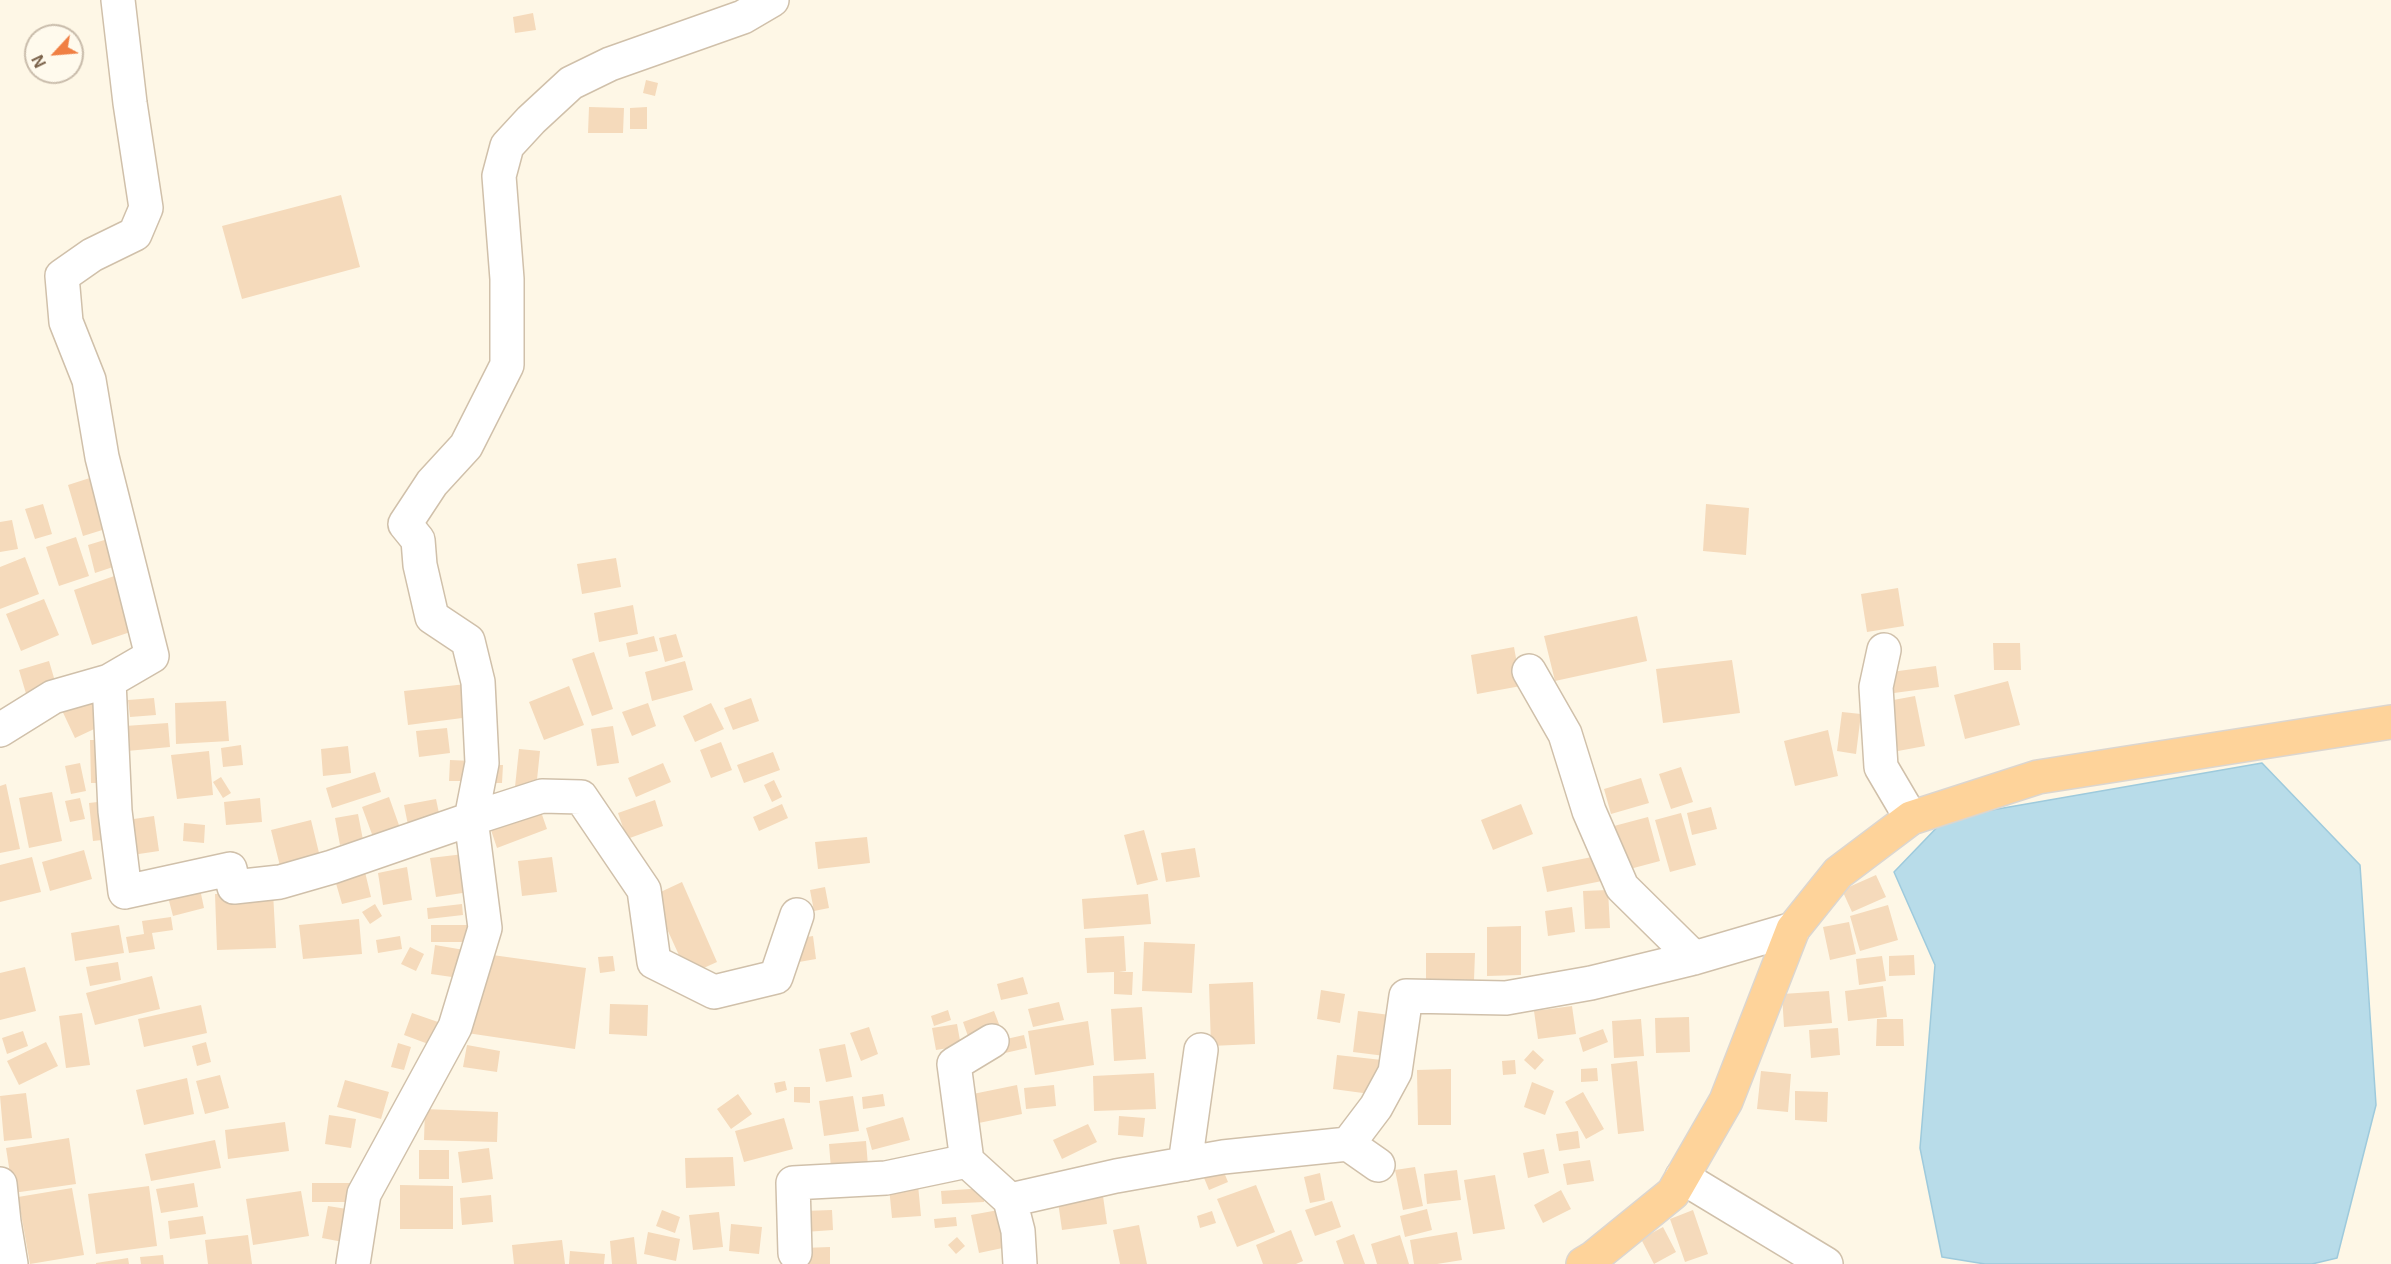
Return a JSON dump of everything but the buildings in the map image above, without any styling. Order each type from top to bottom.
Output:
[{"type":"highway","points":[[1583,1264],[1673,1193],[1726,1101],[1793,929],[1838,873],[1911,818],[2038,777],[2391,722]]},
{"type":"street","points":[[0,730],[53,697],[109,681],[152,656],[102,457],[89,380],[66,322],[62,276],[92,255],[135,234],[146,208],[130,103],[118,0]]},
{"type":"street","points":[[353,1264],[364,1194],[455,1027],[485,928],[471,819],[482,764],[478,682],[468,641],[432,617],[420,565],[418,540],[405,524],[432,483],[466,446],[507,366],[507,279],[499,176],[507,146],[571,83],[610,64],[743,17],[772,0]]},
{"type":"street","points":[[1884,650],[1876,687],[1881,767],[1911,818]]},
{"type":"street","points":[[1528,671],[1565,734],[1589,811],[1622,887],[1694,958]]},
{"type":"street","points":[[109,681],[115,811],[125,892],[230,869],[234,887],[280,882],[332,867],[542,796],[581,797],[644,890],[654,962],[714,992],[776,977],[797,915]]},
{"type":"street","points":[[1348,1144],[1376,1107],[1395,1072],[1406,996],[1506,998],[1591,983],[1694,958],[1793,929]]},
{"type":"street","points":[[992,1041],[954,1064],[967,1161],[1010,1200],[1018,1230],[1020,1264]]},
{"type":"street","points":[[1185,1164],[1201,1050]]},
{"type":"street","points":[[1010,1200],[1116,1176],[1223,1157],[1348,1144],[1378,1165]]},
{"type":"street","points":[[795,1253],[793,1183],[886,1178],[967,1161]]},
{"type":"street","points":[[1682,1177],[1826,1264]]},
{"type":"street","points":[[0,1184],[2,1222],[11,1264]]},
{"type":"water","points":[[2262,763],[2360,865],[2376,1105],[2337,1258],[2312,1264],[1985,1264],[1942,1257],[1920,1148],[1935,965],[1894,872],[1946,818]]}]
